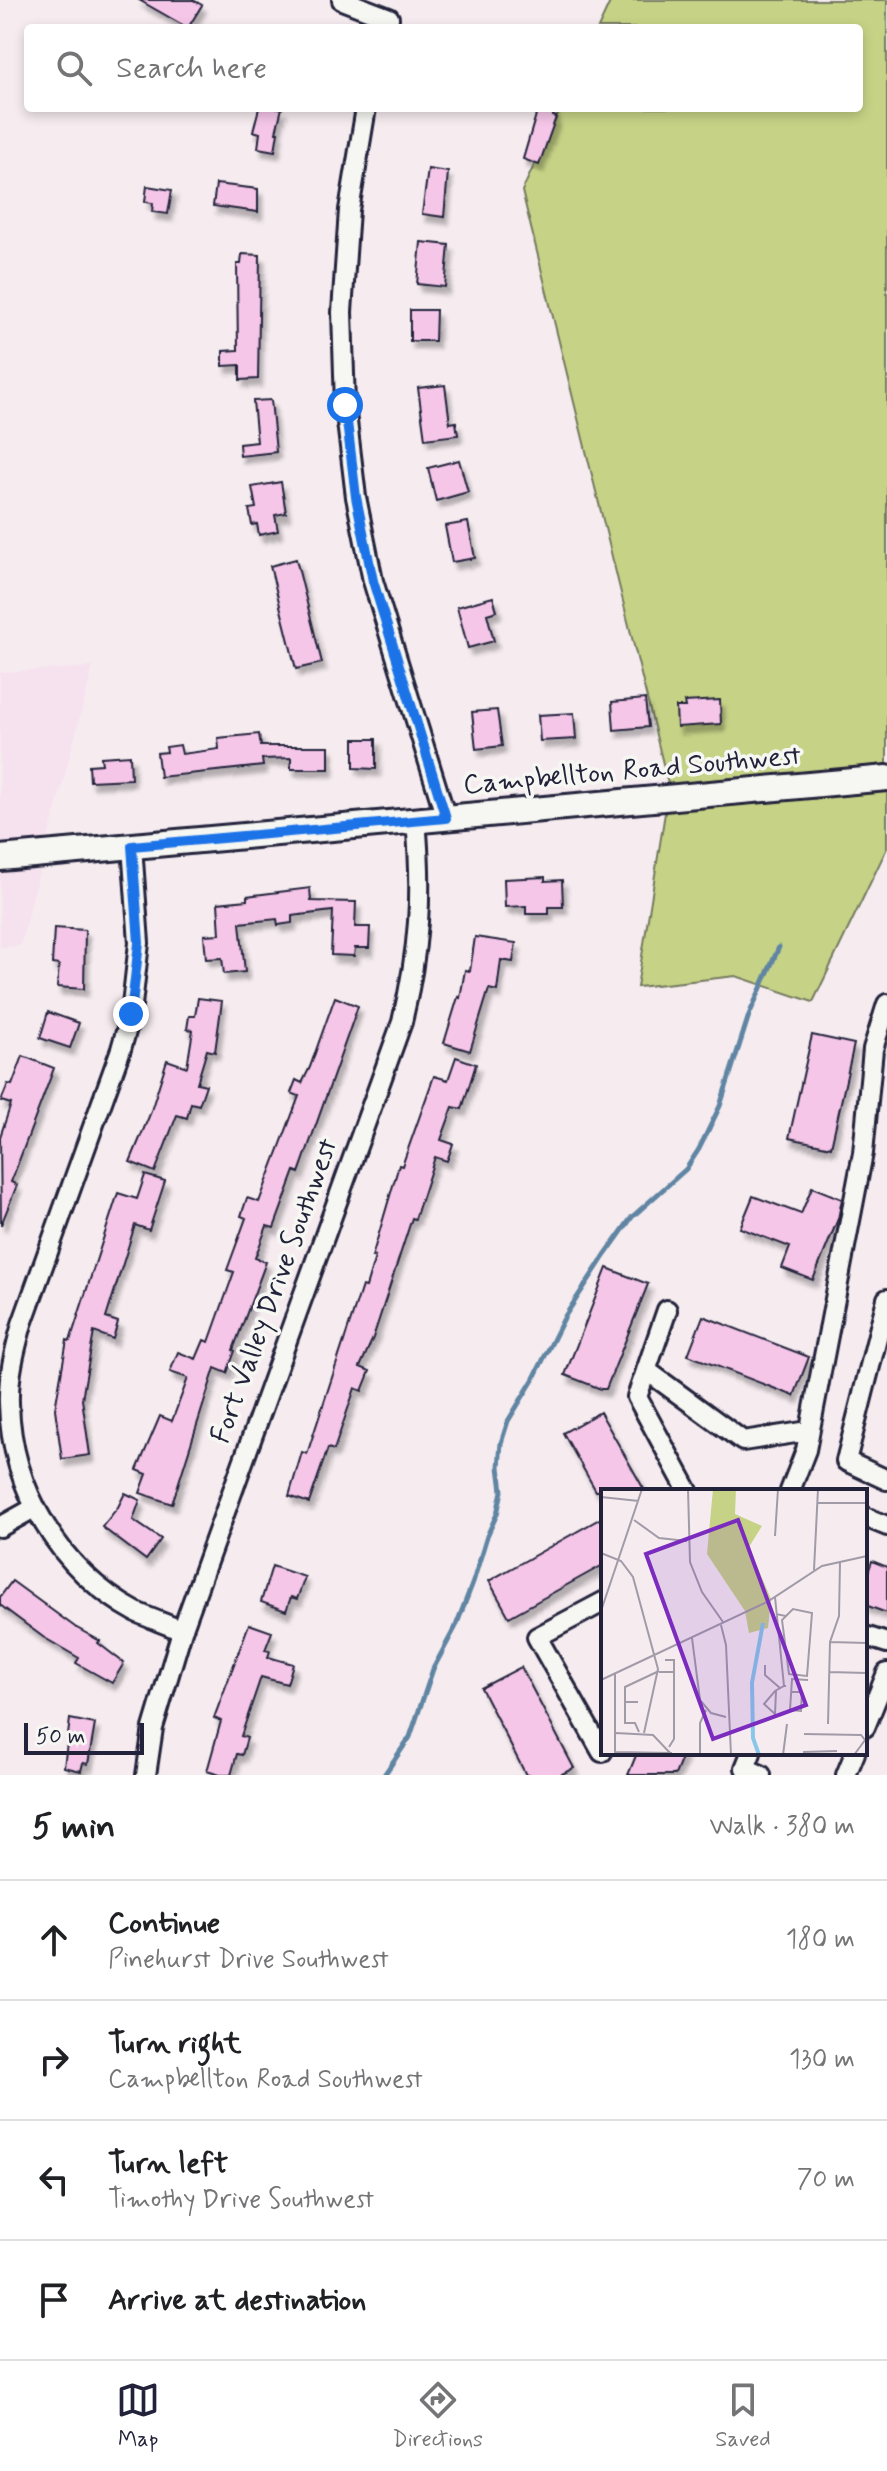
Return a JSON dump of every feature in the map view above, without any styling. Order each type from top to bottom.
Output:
[{"type":"main road","name":"Campbellton Road Southwest","points":[[0,858],[887,778]]},
{"type":"street","points":[[342,0],[388,23],[396,0]]},
{"type":"street","points":[[365,112],[349,210],[342,312],[345,405],[356,497],[373,581],[446,818]]},
{"type":"street","name":"Fort Valley Drive Southwest","points":[[146,1775],[153,1728],[182,1631],[402,1022],[420,922],[416,821]]},
{"type":"street","points":[[132,846],[139,943],[131,1014],[22,1324],[12,1364],[9,1401],[12,1438],[21,1475],[34,1508],[61,1550],[95,1584],[137,1612],[182,1631]]},
{"type":"street","points":[[791,1489],[806,1450],[863,1153],[873,1049],[887,1004]]},
{"type":"street","points":[[887,1299],[846,1461],[887,1480]]},
{"type":"street","points":[[667,1310],[637,1397],[687,1489]]},
{"type":"street","points":[[646,1370],[743,1441],[809,1431]]},
{"type":"street","points":[[0,1527],[34,1508]]},
{"type":"street","points":[[867,1518],[887,1526]]},
{"type":"street","points":[[601,1603],[537,1637],[601,1750]]},
{"type":"street","points":[[867,1637],[887,1643]]},
{"type":"street","points":[[867,1722],[887,1673]]},
{"type":"street","points":[[750,1755],[745,1768],[761,1775]]},
{"type":"street","points":[[846,1775],[854,1755]]},
{"type":"shaded area","points":[[93,667],[20,946],[0,947],[0,672]]},
{"type":"green space","points":[[611,0],[887,0],[887,848],[813,1002],[736,976],[637,987],[669,788],[522,191],[559,112],[863,112],[863,24],[600,24]]},
{"type":"building","points":[[139,0],[193,0],[202,5],[190,24],[181,24]]},
{"type":"building","points":[[258,112],[281,112],[275,151],[258,148],[260,133],[253,131]]},
{"type":"building","points":[[537,112],[554,112],[553,116],[556,117],[539,165],[523,159]]},
{"type":"building","points":[[428,169],[448,172],[444,217],[422,214]]},
{"type":"building","points":[[216,184],[258,189],[258,212],[213,206]]},
{"type":"building","points":[[147,186],[172,190],[168,214],[152,212],[153,203],[145,202]]},
{"type":"building","points":[[421,242],[449,245],[445,287],[417,284]]},
{"type":"building","points":[[242,254],[260,255],[258,379],[240,380],[240,365],[223,366],[223,351],[238,350],[237,264],[241,264]]},
{"type":"building","points":[[410,310],[436,310],[435,341],[410,341]]},
{"type":"building","points":[[445,385],[450,423],[456,422],[458,435],[425,439],[418,388]]},
{"type":"building","points":[[271,400],[276,452],[240,456],[239,444],[257,442],[253,401]]},
{"type":"building","points":[[459,460],[468,492],[436,501],[428,468]]},
{"type":"building","points":[[281,482],[286,513],[275,515],[278,531],[259,535],[257,524],[252,525],[249,509],[256,508],[252,487]]},
{"type":"building","points":[[468,522],[475,558],[452,562],[445,526]]},
{"type":"building","points":[[296,559],[322,663],[296,669],[270,566]]},
{"type":"building","points":[[493,597],[497,611],[487,614],[494,641],[468,648],[457,607]]},
{"type":"building","points":[[645,699],[648,727],[614,730],[612,702]]},
{"type":"building","points":[[720,700],[721,724],[677,727],[676,707],[685,707],[684,702]]},
{"type":"building","points":[[497,710],[502,746],[476,749],[472,712]]},
{"type":"building","points":[[574,713],[576,739],[540,741],[538,715]]},
{"type":"building","points":[[259,734],[261,746],[329,746],[329,769],[291,769],[291,758],[262,759],[263,766],[160,777],[157,753],[167,752],[166,747],[180,745],[182,754],[219,749],[218,738]]},
{"type":"building","points":[[354,739],[376,739],[376,769],[354,768]]},
{"type":"building","points":[[130,755],[131,779],[90,781],[89,765],[102,764],[101,757]]},
{"type":"building","points":[[545,877],[545,881],[562,880],[563,907],[549,907],[549,914],[526,914],[526,906],[505,907],[504,879]]},
{"type":"building","points":[[310,888],[311,901],[356,902],[355,927],[370,927],[369,948],[355,948],[354,956],[331,955],[333,911],[292,916],[292,923],[278,925],[277,919],[240,923],[245,972],[224,974],[222,958],[206,959],[204,935],[220,934],[218,903]]},
{"type":"building","points":[[54,928],[85,930],[84,989],[57,987],[59,965],[52,964]]},
{"type":"building","points":[[475,937],[516,943],[513,962],[501,960],[497,991],[489,989],[470,1051],[444,1043],[460,998],[465,970],[470,971]]},
{"type":"building","points":[[335,997],[358,1006],[299,1173],[295,1171],[274,1228],[267,1226],[255,1258],[266,1262],[227,1373],[215,1368],[172,1504],[140,1493],[147,1474],[137,1470],[160,1416],[172,1421],[188,1378],[170,1372],[178,1352],[196,1359],[204,1340],[209,1342],[234,1272],[227,1270],[246,1218],[241,1216],[247,1198],[259,1202],[299,1096],[291,1093],[296,1080],[302,1083],[310,1067]]},
{"type":"building","points":[[198,998],[222,1001],[215,1052],[207,1050],[197,1083],[206,1085],[199,1105],[191,1103],[187,1118],[177,1115],[155,1172],[130,1162],[150,1114],[167,1060],[187,1067],[193,1030],[187,1029],[189,1016],[195,1016]]},
{"type":"building","points":[[48,1012],[79,1023],[70,1048],[40,1038]]},
{"type":"building","points":[[812,1035],[854,1044],[831,1147],[789,1138]]},
{"type":"building","points":[[23,1056],[54,1068],[11,1182],[17,1185],[1,1225],[0,1137],[11,1104],[1,1101],[8,1084],[12,1085]]},
{"type":"building","points":[[456,1057],[476,1064],[462,1109],[453,1107],[441,1140],[453,1144],[447,1161],[435,1157],[373,1338],[360,1367],[370,1371],[362,1391],[355,1388],[334,1450],[328,1448],[309,1503],[289,1496],[302,1452],[307,1454],[362,1286],[366,1287],[399,1165],[402,1166],[434,1076],[448,1080]]},
{"type":"building","points":[[145,1175],[165,1181],[149,1230],[135,1225],[106,1318],[118,1322],[113,1339],[94,1332],[82,1399],[90,1455],[62,1459],[55,1409],[67,1340],[70,1341],[118,1193],[137,1199]]},
{"type":"building","points":[[812,1187],[842,1199],[838,1219],[813,1280],[782,1268],[790,1247],[740,1228],[753,1196],[801,1214]]},
{"type":"building","points":[[607,1268],[648,1284],[606,1389],[601,1389],[565,1375]]},
{"type":"building","points":[[703,1316],[809,1357],[794,1396],[688,1355]]},
{"type":"building","points":[[600,1412],[644,1489],[596,1491],[563,1433]]},
{"type":"building","points":[[125,1493],[140,1500],[133,1520],[161,1539],[146,1560],[102,1527]]},
{"type":"building","points":[[601,1518],[601,1566],[509,1617],[489,1581]]},
{"type":"building","points":[[872,1561],[887,1567],[887,1613],[867,1606],[867,1575]]},
{"type":"building","points":[[272,1566],[305,1577],[297,1599],[291,1597],[286,1611],[261,1602]]},
{"type":"building","points":[[12,1581],[75,1627],[100,1641],[98,1643],[124,1663],[112,1683],[76,1663],[79,1658],[43,1637],[0,1605],[0,1597]]},
{"type":"building","points":[[249,1624],[272,1632],[265,1650],[270,1651],[268,1657],[293,1664],[287,1684],[261,1677],[241,1736],[247,1738],[242,1755],[237,1754],[231,1775],[220,1775],[207,1771],[221,1721],[214,1718]]},
{"type":"building","points":[[521,1667],[574,1768],[560,1775],[526,1775],[481,1688]]},
{"type":"building","points":[[70,1719],[95,1724],[88,1764],[83,1763],[81,1771],[64,1767]]},
{"type":"building","points":[[636,1755],[683,1755],[675,1775],[628,1775]]},
{"type":"waterway","points":[[384,1775],[410,1737],[433,1669],[456,1626],[497,1514],[502,1491],[499,1467],[501,1443],[508,1421],[533,1380],[565,1316],[605,1255],[632,1217],[686,1169],[699,1149],[720,1106],[749,1015],[779,947]]},
{"type":"route","points":[[131,1014],[139,943],[132,846],[446,818],[373,581],[356,497],[345,405]]}]
